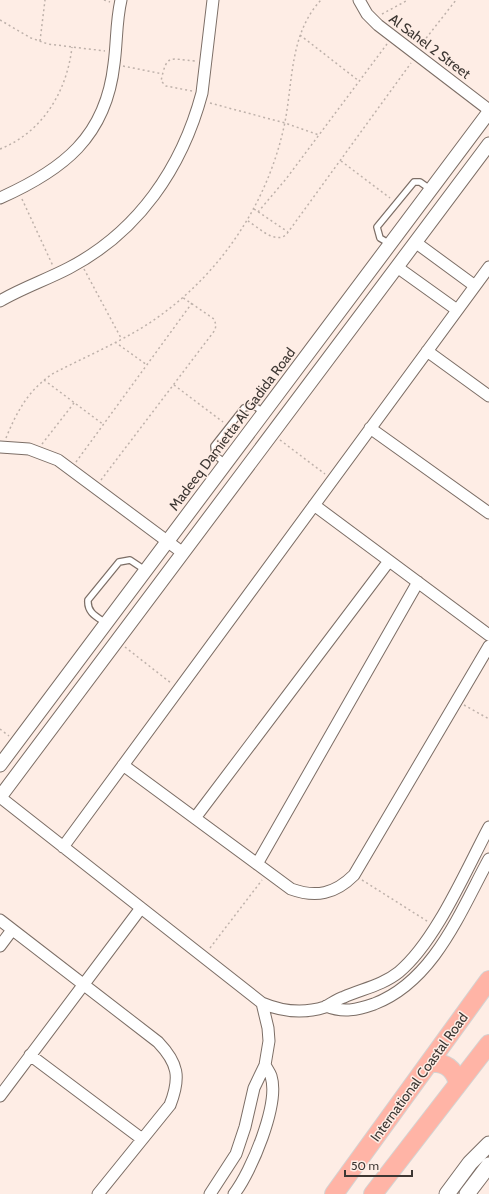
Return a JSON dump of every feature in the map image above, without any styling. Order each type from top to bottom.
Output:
[{"type":"highway","name":"International Coastal Road","points":[[334,1194],[489,980]]},
{"type":"highway","points":[[373,1194],[489,1044]]},
{"type":"highway","points":[[442,1045],[447,1055],[455,1063],[471,1069]]},
{"type":"highway","points":[[429,1063],[441,1063],[451,1069],[455,1073],[458,1084]]},
{"type":"main road","points":[[447,1194],[470,1163],[489,1144]]},
{"type":"main road","points":[[467,1194],[489,1165]]},
{"type":"street","points":[[0,198],[18,190],[59,166],[82,145],[97,124],[110,89],[121,0]]},
{"type":"street","points":[[0,301],[80,262],[106,245],[129,225],[158,190],[182,150],[193,122],[200,97],[213,0]]},
{"type":"street","name":"Al Sahel 2 Street","points":[[359,0],[372,20],[489,111]]},
{"type":"street","name":"Madeeq Damietta Al Gadida Road","points":[[0,765],[489,111]]},
{"type":"street","points":[[489,144],[0,797],[262,1003],[275,1008],[301,1012],[326,1006],[385,980],[410,962],[435,926],[489,827]]},
{"type":"street","points":[[416,242],[475,286]]},
{"type":"street","points":[[397,267],[457,310]]},
{"type":"street","points":[[63,847],[489,267]]},
{"type":"street","points":[[427,351],[489,396]]},
{"type":"street","points":[[370,428],[489,513]]},
{"type":"street","points":[[1,447],[20,447],[37,451],[58,460],[183,553]]},
{"type":"street","points":[[314,505],[489,635]]},
{"type":"street","points":[[195,818],[389,560]]},
{"type":"street","points":[[257,864],[418,582]]},
{"type":"street","points":[[123,765],[291,889],[304,894],[318,895],[332,892],[344,885],[354,875],[489,646]]},
{"type":"street","points":[[326,1006],[344,1011],[365,1007],[385,999],[408,984],[421,972],[448,934],[464,909],[489,859]]},
{"type":"street","points":[[0,1096],[141,908]]},
{"type":"street","points":[[0,920],[158,1042],[170,1054],[176,1071],[176,1088],[170,1104],[98,1194]]},
{"type":"street","points":[[0,946],[12,930]]},
{"type":"street","points":[[210,1194],[236,1154],[245,1127],[254,1088],[265,1066],[268,1034],[262,1003]]},
{"type":"street","points":[[30,1055],[142,1139]]},
{"type":"street","points":[[234,1194],[254,1162],[264,1132],[272,1088],[271,1076],[265,1066]]},
{"type":"lane","points":[[390,244],[380,238],[377,229],[416,181],[431,190]]},
{"type":"lane","points":[[226,464],[217,458],[214,449],[229,427],[247,406],[254,406],[264,412]]},
{"type":"lane","points":[[106,623],[91,612],[88,607],[88,600],[119,562],[130,560],[146,570]]},
{"type":"path","points":[[40,41],[45,0]]},
{"type":"path","points":[[1,447],[21,404],[43,380],[147,324],[182,297],[216,264],[247,221],[272,171],[284,123],[294,56],[300,35],[309,15],[321,0]]},
{"type":"path","points":[[372,20],[408,0]]},
{"type":"path","points":[[247,221],[276,238],[281,238],[288,232],[456,0]]},
{"type":"path","points":[[0,20],[40,41],[72,47],[115,52]]},
{"type":"path","points":[[300,35],[359,81]]},
{"type":"path","points":[[258,212],[286,179],[392,37]]},
{"type":"path","points":[[0,149],[29,132],[48,112],[62,88],[70,61],[72,47]]},
{"type":"path","points":[[205,62],[169,59],[165,63],[161,81],[166,86],[319,135]]},
{"type":"path","points":[[114,64],[163,74]]},
{"type":"path","points":[[340,160],[397,203]]},
{"type":"path","points":[[18,190],[57,274]]},
{"type":"path","points":[[254,209],[288,232]]},
{"type":"path","points":[[80,262],[121,338]]},
{"type":"path","points":[[95,488],[174,385],[216,327],[214,319],[182,297]]},
{"type":"path","points":[[71,470],[192,303]]},
{"type":"path","points":[[115,342],[147,365]]},
{"type":"path","points":[[43,380],[104,424]]},
{"type":"path","points":[[174,385],[229,427]]},
{"type":"path","points":[[37,451],[74,402]]},
{"type":"path","points":[[272,434],[332,480]]},
{"type":"path","points":[[117,641],[179,689]]},
{"type":"path","points":[[456,701],[489,719]]},
{"type":"path","points":[[203,957],[268,872]]},
{"type":"path","points":[[354,875],[435,926]]}]
